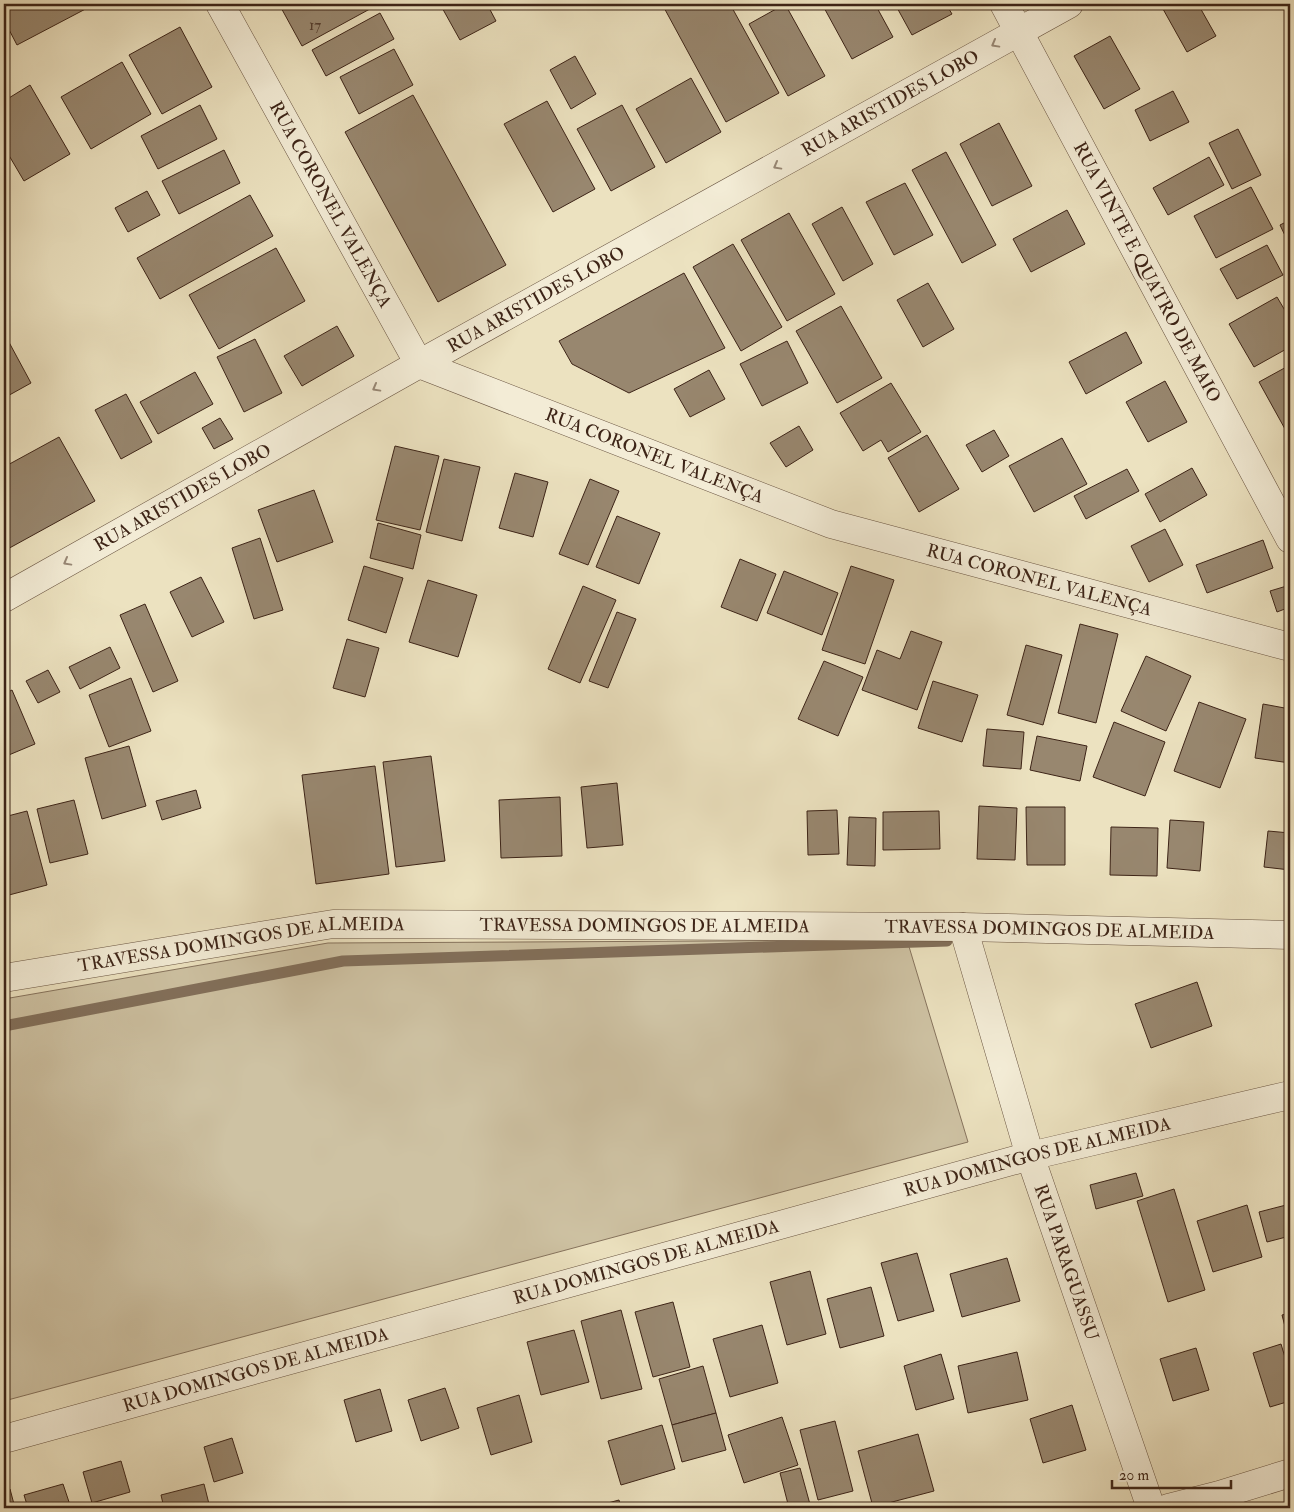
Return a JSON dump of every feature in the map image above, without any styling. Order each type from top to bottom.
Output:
[{"type":"street","name":"RUA CORONEL VALENÇA","points":[[220,4],[419,364],[830,524],[1290,647]]},
{"type":"street","name":"RUA VINTE E QUATRO DE MAIO","points":[[1004,4],[1290,539]]},
{"type":"street","name":"RUA ARISTIDES LOBO","points":[[4,598],[419,364],[1068,4]]},
{"type":"street","name":"TRAVESSA DOMINGOS DE ALMEIDA","points":[[4,978],[333,924],[963,927],[1290,935]]},
{"type":"street","name":"RUA PARAGUASSU","points":[[963,927],[1030,1156],[1151,1508]]},
{"type":"street","name":"RUA DOMINGOS DE ALMEIDA","points":[[4,1439],[1030,1156],[1290,1095]]},
{"type":"street","points":[[1168,1508],[1219,1496],[1290,1473]]},
{"type":"shaded area","points":[[907,940],[968,1142],[4,1401],[4,999],[328,943]]},
{"type":"building","points":[[4,4],[95,4],[17,45],[4,20]]},
{"type":"building","points":[[279,4],[379,4],[302,46]]},
{"type":"building","points":[[440,4],[487,4],[496,21],[460,40]]},
{"type":"building","points":[[662,4],[730,4],[779,93],[726,122]]},
{"type":"building","points":[[785,4],[825,76],[788,96],[749,24]]},
{"type":"building","points":[[822,4],[875,4],[893,37],[852,59]]},
{"type":"building","points":[[895,4],[946,4],[952,14],[912,35]]},
{"type":"building","points":[[1172,4],[1198,4],[1216,36],[1187,52],[1163,9]]},
{"type":"building","points":[[380,13],[394,39],[326,76],[312,50]]},
{"type":"building","points":[[180,27],[212,87],[162,114],[129,55]]},
{"type":"building","points":[[1110,36],[1140,89],[1104,109],[1074,56]]},
{"type":"building","points":[[394,49],[413,85],[359,114],[340,77]]},
{"type":"building","points":[[575,56],[596,94],[571,109],[550,70]]},
{"type":"building","points":[[122,62],[151,114],[91,149],[61,97]]},
{"type":"building","points":[[691,78],[721,132],[666,163],[636,109]]},
{"type":"building","points":[[30,85],[70,154],[24,181],[4,147],[4,101]]},
{"type":"building","points":[[1173,91],[1189,122],[1150,141],[1135,110]]},
{"type":"building","points":[[413,95],[506,265],[438,302],[345,132]]},
{"type":"building","points":[[547,101],[595,189],[553,212],[504,124]]},
{"type":"building","points":[[200,105],[217,139],[158,169],[141,136]]},
{"type":"building","points":[[622,105],[655,167],[611,191],[577,129]]},
{"type":"building","points":[[999,123],[1032,186],[992,206],[960,144]]},
{"type":"building","points":[[1238,129],[1261,175],[1232,189],[1209,143]]},
{"type":"building","points":[[224,150],[240,183],[179,214],[162,181]]},
{"type":"building","points":[[946,152],[996,245],[962,263],[912,170]]},
{"type":"building","points":[[1209,157],[1224,185],[1168,215],[1153,188]]},
{"type":"building","points":[[905,183],[933,235],[894,255],[866,202]]},
{"type":"building","points":[[1251,187],[1273,229],[1216,258],[1194,216]]},
{"type":"building","points":[[147,191],[160,215],[128,232],[115,208]]},
{"type":"building","points":[[250,195],[273,236],[160,299],[137,258]]},
{"type":"building","points":[[842,207],[873,264],[843,281],[812,224]]},
{"type":"building","points":[[1067,210],[1085,244],[1031,272],[1013,239]]},
{"type":"building","points":[[789,213],[835,294],[787,321],[741,240]]},
{"type":"building","points":[[1290,220],[1290,246],[1280,225]]},
{"type":"building","points":[[733,244],[782,327],[741,351],[693,267]]},
{"type":"building","points":[[1267,245],[1283,275],[1237,299],[1220,269]]},
{"type":"building","points":[[276,248],[305,301],[219,349],[189,295]]},
{"type":"building","points":[[684,273],[725,348],[629,393],[572,364],[559,341]]},
{"type":"building","points":[[928,283],[954,329],[923,347],[897,300]]},
{"type":"building","points":[[1277,297],[1290,319],[1290,347],[1254,367],[1229,324]]},
{"type":"building","points":[[841,306],[882,378],[837,403],[796,331]]},
{"type":"building","points":[[337,326],[354,356],[302,386],[284,356]]},
{"type":"building","points":[[1126,332],[1142,363],[1086,394],[1069,362]]},
{"type":"building","points":[[4,333],[31,383],[4,398]]},
{"type":"building","points":[[255,339],[282,393],[244,412],[217,357]]},
{"type":"building","points":[[787,341],[808,383],[762,406],[740,364]]},
{"type":"building","points":[[1290,365],[1290,426],[1285,429],[1259,382]]},
{"type":"building","points":[[709,370],[725,399],[690,417],[674,389]]},
{"type":"building","points":[[195,372],[213,404],[158,434],[140,402]]},
{"type":"building","points":[[1165,381],[1187,422],[1148,442],[1126,402]]},
{"type":"building","points":[[891,383],[921,432],[888,452],[881,440],[863,451],[840,413]]},
{"type":"building","points":[[126,394],[152,442],[121,459],[95,410]]},
{"type":"building","points":[[220,418],[233,439],[214,449],[202,428]]},
{"type":"building","points":[[799,426],[813,450],[786,467],[770,443]]},
{"type":"building","points":[[994,430],[1009,456],[982,472],[966,445]]},
{"type":"building","points":[[927,435],[959,489],[919,512],[888,458]]},
{"type":"building","points":[[59,437],[95,501],[4,551],[4,467]]},
{"type":"building","points":[[1062,438],[1087,484],[1034,512],[1009,466]]},
{"type":"building","points":[[395,446],[439,456],[420,530],[376,520]]},
{"type":"building","points":[[444,459],[480,467],[462,541],[426,532]]},
{"type":"building","points":[[1192,468],[1207,495],[1160,522],[1145,494]]},
{"type":"building","points":[[1127,469],[1139,491],[1086,519],[1074,496]]},
{"type":"building","points":[[515,473],[548,482],[533,537],[499,528]]},
{"type":"building","points":[[590,479],[619,491],[588,565],[559,554]]},
{"type":"building","points":[[314,490],[333,542],[277,562],[258,510]]},
{"type":"building","points":[[617,516],[660,533],[639,584],[596,567]]},
{"type":"building","points":[[378,523],[421,535],[413,569],[370,558]]},
{"type":"building","points":[[1165,529],[1183,565],[1149,582],[1131,546]]},
{"type":"building","points":[[260,538],[283,610],[254,619],[232,548]]},
{"type":"building","points":[[1263,540],[1273,568],[1207,593],[1196,565]]},
{"type":"building","points":[[740,559],[776,574],[757,621],[721,607]]},
{"type":"building","points":[[364,566],[403,578],[386,633],[348,620]]},
{"type":"building","points":[[851,566],[894,580],[865,664],[822,650]]},
{"type":"building","points":[[784,571],[838,593],[822,635],[767,613]]},
{"type":"building","points":[[201,577],[224,622],[192,637],[170,592]]},
{"type":"building","points":[[428,580],[477,595],[458,657],[409,642]]},
{"type":"building","points":[[1290,585],[1290,607],[1277,612],[1270,591]]},
{"type":"building","points":[[583,586],[616,600],[580,683],[548,669]]},
{"type":"building","points":[[145,604],[178,681],[153,692],[120,615]]},
{"type":"building","points":[[617,612],[636,619],[608,688],[589,681]]},
{"type":"building","points":[[1080,624],[1118,634],[1096,723],[1058,713]]},
{"type":"building","points":[[911,631],[942,642],[917,710],[862,690],[877,650],[900,659]]},
{"type":"building","points":[[347,639],[379,648],[365,697],[333,688]]},
{"type":"building","points":[[1026,645],[1062,655],[1043,725],[1007,715]]},
{"type":"building","points":[[110,647],[120,668],[80,689],[69,667]]},
{"type":"building","points":[[1146,656],[1191,676],[1166,731],[1121,711]]},
{"type":"building","points":[[824,661],[863,677],[838,736],[798,719]]},
{"type":"building","points":[[48,670],[60,692],[38,703],[26,681]]},
{"type":"building","points":[[131,678],[151,731],[109,747],[89,695]]},
{"type":"building","points":[[933,681],[978,695],[962,742],[918,728]]},
{"type":"building","points":[[12,690],[35,744],[4,757],[4,694]]},
{"type":"building","points":[[1199,702],[1246,719],[1220,788],[1174,771]]},
{"type":"building","points":[[1263,704],[1290,709],[1290,763],[1255,758]]},
{"type":"building","points":[[1114,722],[1165,742],[1145,796],[1093,777]]},
{"type":"building","points":[[987,729],[1024,732],[1021,769],[983,766]]},
{"type":"building","points":[[1037,736],[1087,746],[1080,781],[1030,770]]},
{"type":"building","points":[[129,746],[146,806],[102,819],[85,758]]},
{"type":"building","points":[[431,756],[445,861],[396,867],[383,762]]},
{"type":"building","points":[[375,766],[389,874],[316,884],[302,775]]},
{"type":"building","points":[[617,783],[623,845],[587,848],[581,787]]},
{"type":"building","points":[[196,790],[201,808],[162,820],[156,801]]},
{"type":"building","points":[[560,797],[562,856],[501,858],[499,800]]},
{"type":"building","points":[[74,800],[88,854],[50,863],[37,809]]},
{"type":"building","points":[[979,806],[1017,808],[1015,860],[977,859]]},
{"type":"building","points":[[1026,807],[1065,807],[1065,865],[1027,865]]},
{"type":"building","points":[[837,810],[839,854],[808,855],[807,811]]},
{"type":"building","points":[[27,811],[47,885],[9,895],[4,877],[4,817]]},
{"type":"building","points":[[939,811],[940,849],[883,850],[883,812]]},
{"type":"building","points":[[849,817],[876,818],[875,866],[847,865]]},
{"type":"building","points":[[1170,820],[1204,822],[1200,871],[1167,868]]},
{"type":"building","points":[[1111,827],[1158,828],[1157,876],[1110,875]]},
{"type":"building","points":[[1268,831],[1290,833],[1290,870],[1264,867]]},
{"type":"building","points":[[1197,982],[1212,1026],[1151,1048],[1135,1004]]},
{"type":"building","points":[[1136,1173],[1143,1196],[1096,1209],[1090,1185]]},
{"type":"building","points":[[1174,1189],[1205,1290],[1168,1302],[1137,1201]]},
{"type":"building","points":[[1290,1204],[1290,1236],[1267,1242],[1259,1212]]},
{"type":"building","points":[[1247,1205],[1262,1257],[1213,1272],[1197,1221]]},
{"type":"building","points":[[917,1253],[934,1311],[898,1321],[881,1263]]},
{"type":"building","points":[[1007,1258],[1020,1301],[962,1317],[950,1274]]},
{"type":"building","points":[[810,1271],[826,1334],[787,1345],[770,1282]]},
{"type":"building","points":[[871,1287],[884,1336],[840,1348],[827,1299]]},
{"type":"building","points":[[673,1302],[690,1367],[653,1377],[635,1312]]},
{"type":"building","points":[[621,1310],[642,1389],[601,1399],[581,1321]]},
{"type":"building","points":[[1290,1313],[1290,1346],[1282,1315]]},
{"type":"building","points":[[762,1325],[778,1383],[730,1397],[713,1339]]},
{"type":"building","points":[[574,1330],[589,1382],[541,1395],[527,1342]]},
{"type":"building","points":[[1281,1344],[1290,1374],[1290,1401],[1270,1407],[1253,1353]]},
{"type":"building","points":[[1196,1348],[1209,1390],[1173,1401],[1160,1359]]},
{"type":"building","points":[[1017,1352],[1028,1400],[968,1413],[958,1366]]},
{"type":"building","points":[[941,1354],[954,1399],[916,1410],[904,1366]]},
{"type":"building","points":[[703,1366],[716,1413],[672,1425],[659,1379]]},
{"type":"building","points":[[445,1388],[459,1428],[421,1441],[408,1400]]},
{"type":"building","points":[[380,1389],[392,1431],[356,1442],[344,1400]]},
{"type":"building","points":[[519,1395],[532,1442],[491,1455],[477,1408]]},
{"type":"building","points":[[1072,1405],[1086,1450],[1043,1463],[1030,1419]]},
{"type":"building","points":[[716,1413],[726,1450],[682,1462],[672,1425]]},
{"type":"building","points":[[782,1417],[798,1465],[744,1483],[728,1435]]},
{"type":"building","points":[[835,1421],[853,1491],[818,1500],[800,1430]]},
{"type":"building","points":[[662,1425],[675,1469],[621,1485],[608,1441]]},
{"type":"building","points":[[918,1434],[934,1491],[873,1507],[858,1451]]},
{"type":"building","points":[[232,1438],[243,1473],[214,1482],[204,1447]]},
{"type":"building","points":[[121,1461],[130,1492],[92,1503],[83,1472]]},
{"type":"building","points":[[800,1468],[811,1508],[789,1508],[780,1473]]},
{"type":"building","points":[[63,1484],[71,1508],[28,1508],[24,1495]]},
{"type":"building","points":[[204,1484],[210,1508],[164,1508],[161,1495]]},
{"type":"building","points":[[10,1489],[15,1508],[4,1508],[4,1491]]},
{"type":"building","points":[[619,1500],[621,1508],[589,1508]]},
{"type":"waterway","points":[[4,1026],[343,961],[947,941]]}]
